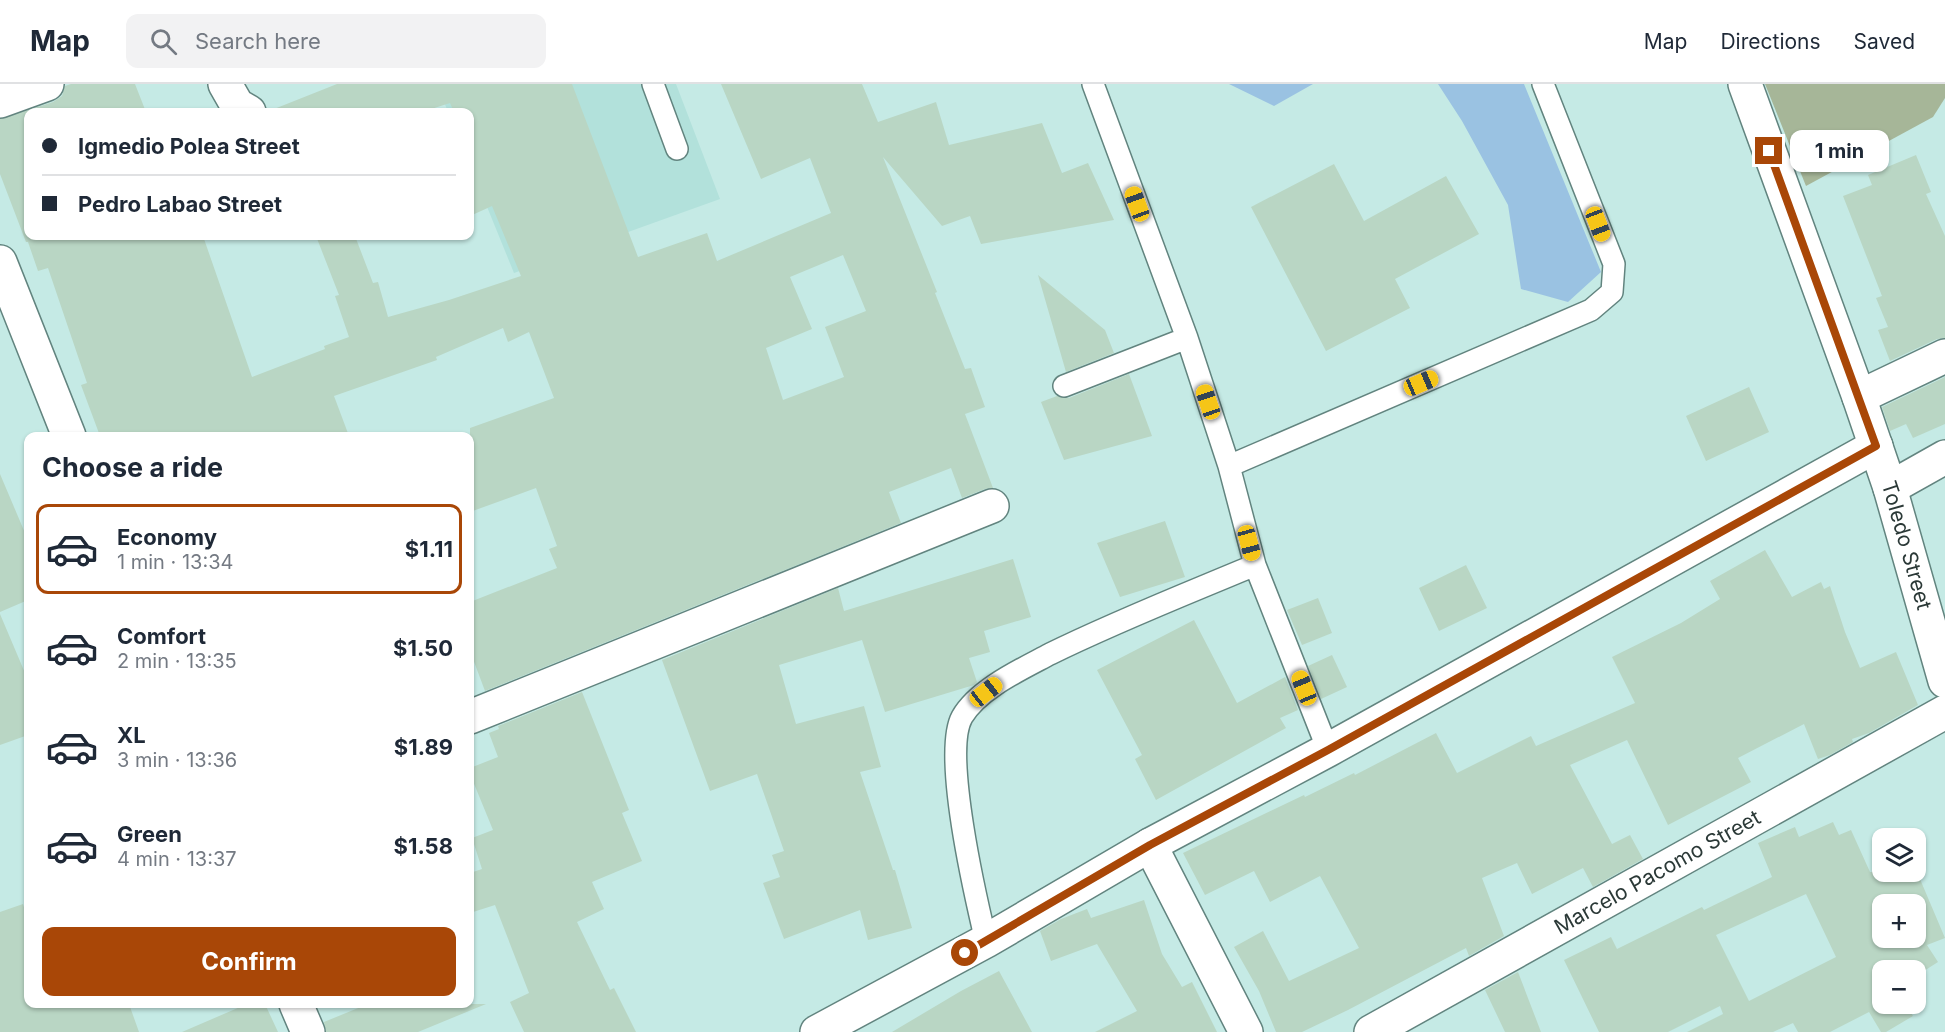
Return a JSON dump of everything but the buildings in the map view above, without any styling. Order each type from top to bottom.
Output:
[{"type":"street","points":[[0,101],[47,84]]},
{"type":"street","points":[[225,84],[237,105],[242,108]]},
{"type":"street","name":"Toledo Street","points":[[1744,84],[1876,446],[1945,681]]},
{"type":"street","points":[[0,262],[67,432]]},
{"type":"street","points":[[1859,397],[1945,356]]},
{"type":"street","points":[[817,1032],[986,941],[1150,845],[1328,750],[1876,446]]},
{"type":"street","points":[[1890,488],[1945,457]]},
{"type":"street","points":[[474,715],[992,506]]},
{"type":"street","name":"Marcelo Pacomo Street","points":[[1371,1032],[1945,712]]},
{"type":"street","points":[[1150,845],[1246,1032]]},
{"type":"street","points":[[298,1008],[308,1032]]},
{"type":"lane","points":[[653,84],[677,149]]},
{"type":"lane","points":[[1093,84],[1187,338],[1229,466],[1255,565],[1328,750]]},
{"type":"lane","points":[[1229,466],[1591,310],[1612,292],[1614,264],[1543,84]]},
{"type":"lane","points":[[1064,386],[1187,338]]},
{"type":"lane","points":[[986,941],[972,882],[961,808],[955,748],[961,718],[975,701],[997,684],[1024,668],[1098,630],[1255,565]]},
{"type":"shaded area","points":[[437,84],[676,84],[720,199],[514,273],[474,175],[474,108],[446,108]]},
{"type":"shaded area","points":[[1229,84],[1313,84],[1274,106]]},
{"type":"shaded area","points":[[1438,84],[1524,84],[1601,272],[1568,302],[1521,289],[1508,205],[1462,121]]},
{"type":"green space","points":[[1765,84],[1945,84],[1945,98],[1933,117],[1806,186]]},
{"type":"route","points":[[965,953],[1150,845],[1328,750],[1876,446],[1769,151]]}]
